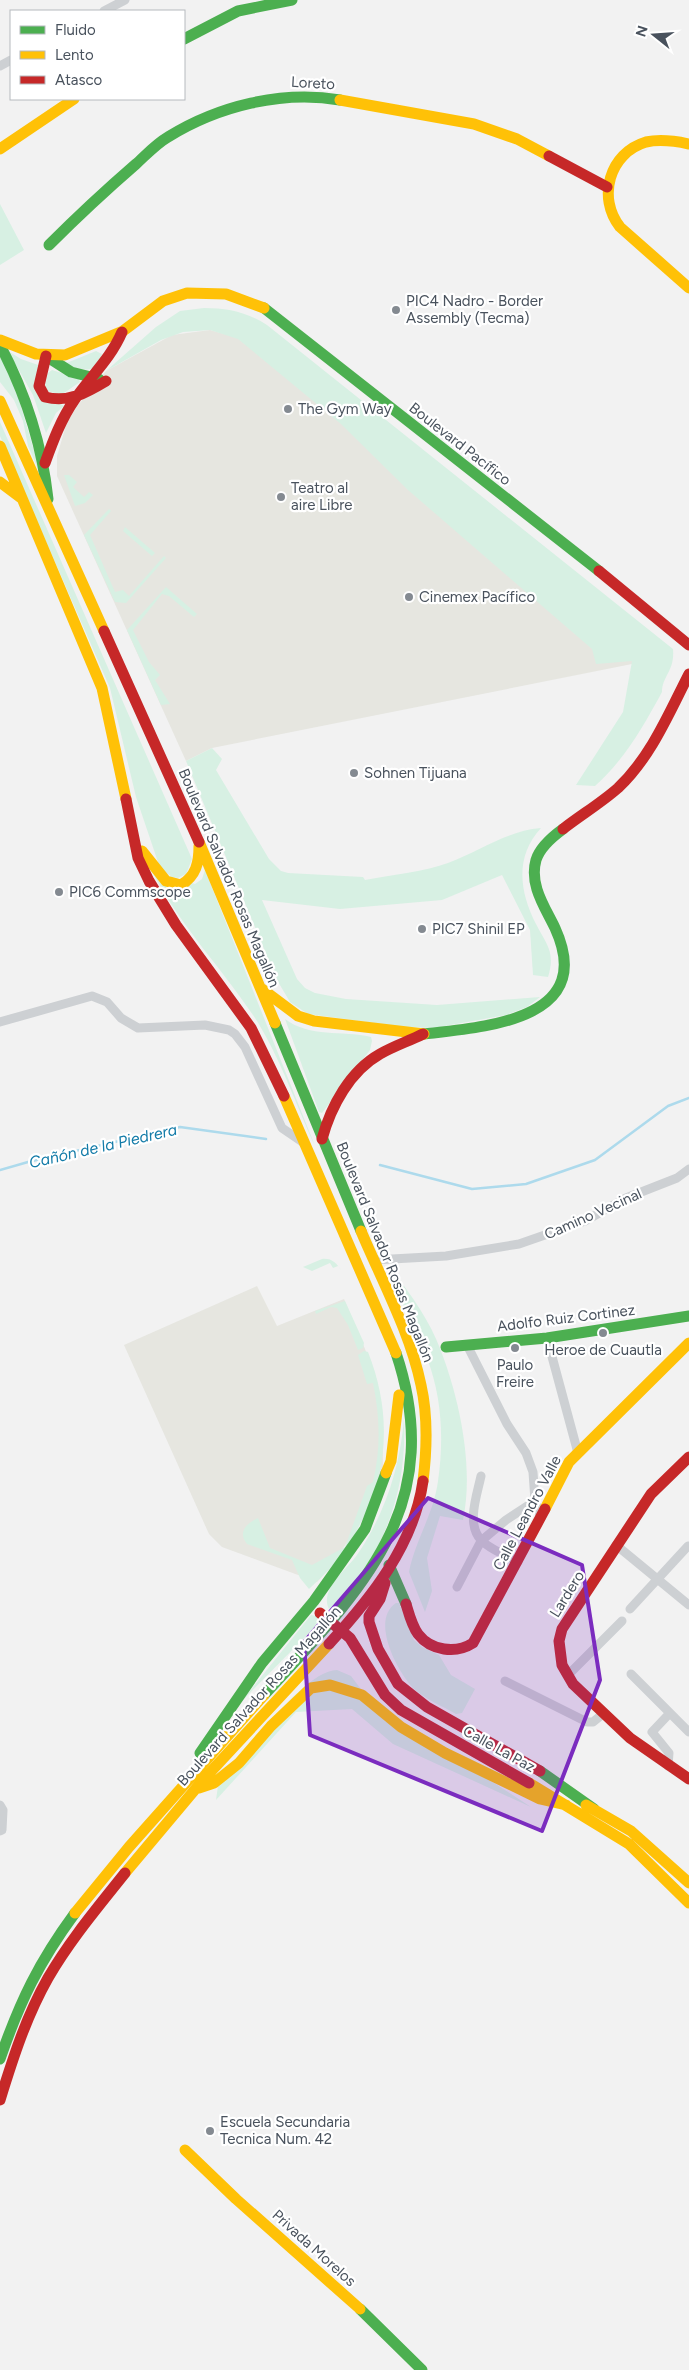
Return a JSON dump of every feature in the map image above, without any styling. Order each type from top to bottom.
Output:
[{"type":"main road","points":[[185,38],[238,11],[292,0]]},
{"type":"main road","name":"Loreto","points":[[49,245],[92,201],[167,137],[213,115],[276,97],[317,96],[474,124],[517,139],[607,187]]},
{"type":"main road","points":[[0,149],[73,100]]},
{"type":"main road","points":[[689,144],[662,139],[643,143],[626,153],[617,162],[607,187],[610,208],[618,224],[689,288]]},
{"type":"main road","name":"Boulevard Pacífico","points":[[0,340],[21,349],[46,356],[72,354],[106,336],[122,332],[163,301],[196,292],[232,294],[263,307],[645,607],[689,645]]},
{"type":"main road","name":"Boulevard Pacífico","points":[[45,463],[62,419],[75,398],[116,348],[122,332]]},
{"type":"main road","points":[[0,345],[21,386],[36,426],[45,463],[49,511]]},
{"type":"main road","points":[[75,398],[54,400],[41,392],[40,380],[46,356],[67,370],[91,379]]},
{"type":"main road","name":"Boulevard Salvador Rosas Magallón","points":[[0,402],[200,843],[416,1365],[423,1393],[425,1419],[425,1470],[420,1493],[406,1538],[389,1567],[334,1640],[195,1789],[101,1903],[55,1966],[26,2023],[0,2100]]},
{"type":"main road","name":"Boulevard Salvador Rosas Magallón","points":[[0,446],[102,688],[143,871],[158,900],[236,1005],[258,1040],[306,1144],[399,1360],[407,1399],[410,1454],[403,1494],[388,1542],[377,1561],[347,1601],[173,1796],[112,1868],[54,1943],[24,1995],[0,2059]]},
{"type":"main road","points":[[0,482],[23,499]]},
{"type":"main road","points":[[261,989],[298,1016],[314,1021],[424,1034],[508,1021],[542,1007],[555,994],[563,979],[565,959],[535,883],[534,871],[540,851],[565,828],[620,787],[640,763],[689,674]]},
{"type":"main road","points":[[135,842],[161,877],[176,885],[186,882],[195,874],[199,859],[200,843]]},
{"type":"main road","points":[[322,1139],[331,1111],[368,1062],[380,1054],[424,1034]]},
{"type":"main road","name":"Adolfo Ruiz Cortinez","points":[[446,1347],[547,1338],[689,1316]]},
{"type":"main road","name":"Calle Leandro Valle","points":[[389,1567],[420,1636],[438,1647],[462,1650],[473,1643],[518,1562],[564,1470],[578,1453],[689,1343]]},
{"type":"main road","points":[[173,1796],[232,1705],[262,1663],[317,1607],[365,1529],[377,1502],[390,1461],[400,1391],[399,1360]]},
{"type":"main road","name":"Lardero","points":[[688,1459],[651,1494],[616,1545],[562,1629],[559,1653],[562,1665],[573,1684],[630,1738],[689,1779]]},
{"type":"main road","points":[[380,1599],[389,1567]]},
{"type":"main road","points":[[406,1604],[389,1594],[380,1599],[372,1609],[369,1622],[378,1649],[398,1684],[427,1707],[539,1770],[594,1809]]},
{"type":"main road","name":"Calle La Paz","points":[[317,1607],[357,1638],[387,1688],[407,1707],[530,1780],[629,1844],[689,1903]]},
{"type":"main road","points":[[195,1789],[214,1783],[239,1763],[272,1726],[311,1688],[330,1685],[362,1694],[395,1723],[445,1753],[535,1796],[566,1805]]},
{"type":"main road","name":"Calle La Paz","points":[[530,1780],[594,1809],[644,1840],[689,1883]]},
{"type":"main road","name":"Privada Morelos","points":[[185,2150],[236,2199],[366,2314],[416,2368]]},
{"type":"street","points":[[106,10],[125,0]]},
{"type":"street","points":[[0,1022],[92,996],[100,998],[121,1018],[138,1028],[205,1025],[229,1030],[235,1034],[245,1047],[282,1128],[306,1144]]},
{"type":"street","name":"Camino Vecinal","points":[[374,1260],[446,1256],[519,1244],[585,1221],[626,1198],[677,1178],[689,1169]]},
{"type":"street","points":[[677,1178],[689,1177]]},
{"type":"street","points":[[547,1338],[578,1453]]},
{"type":"street","points":[[467,1345],[507,1424],[526,1453],[533,1472],[535,1501],[541,1518]]},
{"type":"street","points":[[481,1476],[473,1521],[481,1541],[518,1562]]},
{"type":"street","points":[[457,1587],[481,1541],[506,1520],[535,1501]]},
{"type":"street","points":[[616,1545],[689,1606]]},
{"type":"street","points":[[630,1609],[688,1546]]},
{"type":"street","points":[[568,1675],[622,1621]]},
{"type":"street","points":[[631,1674],[689,1732]]},
{"type":"street","points":[[505,1681],[580,1718],[593,1722],[604,1713]]},
{"type":"street","points":[[668,1766],[669,1753],[652,1732],[669,1714]]},
{"type":"street","points":[[0,1805],[2,1810],[1,1830]]},
{"type":"highlighted area","points":[[428,1498],[582,1565],[600,1680],[542,1831],[310,1735],[304,1642]]},
{"type":"shaded area","points":[[210,330],[238,338],[647,661],[212,748],[186,761],[57,476],[57,456],[67,422],[78,405],[106,371],[172,335]]},
{"type":"shaded area","points":[[257,1286],[277,1326],[344,1299],[373,1368],[382,1413],[383,1468],[369,1509],[330,1568],[317,1582],[222,1547],[209,1534],[124,1345]]},
{"type":"green space","points":[[0,204],[24,250],[0,265]]},
{"type":"green space","points":[[204,308],[237,312],[267,325],[673,649],[672,663],[662,692],[648,718],[624,754],[595,786],[576,785],[623,712],[632,661],[596,664],[592,649],[408,490],[341,424],[238,339],[210,330],[183,332],[161,340],[106,371],[156,327],[180,311]]},
{"type":"green space","points":[[8,351],[21,359],[41,366],[35,388],[64,406],[56,413],[46,433],[33,395]]},
{"type":"green space","points":[[96,351],[102,354],[100,361],[92,369],[82,369],[64,364]]},
{"type":"green space","points":[[0,353],[10,369],[42,478],[28,446],[23,421],[14,400],[0,382]]},
{"type":"green space","points":[[52,370],[78,378],[80,382],[61,395],[48,391],[45,386],[48,373]]},
{"type":"green space","points":[[0,422],[192,859],[186,874],[178,878],[172,877],[160,868],[136,797],[110,688],[0,436]]},
{"type":"green space","points":[[64,475],[69,475],[77,482],[73,487],[84,497],[89,492],[93,495],[85,503],[75,506]]},
{"type":"green space","points":[[109,509],[111,511],[90,535],[115,592],[123,590],[129,596],[164,556],[166,558],[126,603],[115,602],[84,535]]},
{"type":"green space","points":[[125,527],[155,553],[152,556],[123,531]]},
{"type":"green space","points":[[166,587],[197,614],[194,617],[169,596],[162,594],[133,630],[149,662],[160,675],[155,680],[170,704],[161,705],[127,630]]},
{"type":"green space","points":[[212,748],[222,759],[216,770],[269,859],[281,871],[288,873],[363,877],[365,880],[407,873],[448,863],[505,837],[541,828],[527,850],[522,874],[523,887],[530,912],[549,949],[551,961],[548,977],[533,975],[530,930],[502,875],[442,900],[340,909],[262,900],[297,979],[305,988],[315,993],[346,999],[437,1005],[540,997],[527,1007],[506,1015],[434,1028],[404,1027],[308,1014],[290,1002],[277,980],[186,761]]},
{"type":"green space","points":[[205,870],[315,1146],[279,1062],[262,1030],[240,997],[174,909],[152,871],[195,884],[202,879]]},
{"type":"green space","points":[[285,1019],[305,1029],[371,1037],[370,1050],[322,1113],[319,1112]]},
{"type":"green space","points":[[322,1259],[328,1259],[338,1266],[333,1268],[330,1263],[312,1271],[303,1267]]},
{"type":"green space","points":[[391,1269],[419,1308],[441,1351],[454,1391],[466,1457],[466,1500],[463,1520],[440,1516],[427,1558],[432,1591],[425,1612],[409,1572],[436,1493],[441,1450],[439,1403],[427,1358],[398,1292]]},
{"type":"green space","points":[[345,1301],[364,1343],[363,1348],[358,1350],[348,1325],[337,1308],[331,1307],[316,1314],[315,1311]]},
{"type":"green space","points":[[364,1351],[368,1352],[381,1396],[384,1440],[377,1484],[369,1505],[348,1547],[309,1589],[300,1578],[292,1560],[247,1544],[244,1540],[243,1532],[250,1522],[258,1518],[270,1548],[312,1565],[345,1547],[367,1486],[373,1482],[376,1469],[378,1445],[377,1408],[373,1383],[367,1384],[358,1355]]},
{"type":"green space","points":[[404,1419],[403,1463],[394,1506],[387,1527],[366,1566],[342,1598],[329,1609],[327,1602],[331,1587],[357,1555],[383,1507],[395,1472]]},
{"type":"green space","points":[[396,1603],[399,1603],[414,1640],[422,1647],[439,1655],[451,1675],[475,1689],[462,1713],[456,1714],[423,1696],[413,1688],[400,1670],[389,1645],[385,1621],[389,1611]]},
{"type":"green space","points":[[311,1615],[321,1617],[314,1628],[240,1703]]},
{"type":"green space","points":[[337,1670],[351,1676],[385,1721],[474,1770],[531,1807],[393,1744],[352,1709],[296,1712],[216,1800],[218,1786],[273,1718],[307,1684],[323,1674]]},
{"type":"waterway","name":"Cañón de la Piedrera","points":[[380,1165],[472,1189],[526,1184],[595,1160],[668,1106],[689,1098]]},
{"type":"waterway","name":"Cañón de la Piedrera","points":[[0,1170],[180,1127],[266,1139]]},
{"type":"traffic: fast","points":[[185,38],[238,11],[292,0]]},
{"type":"traffic: fast","points":[[49,245],[155,146],[187,126],[229,109],[273,99],[318,97],[340,100]]},
{"type":"traffic: fast","points":[[264,308],[599,571]]},
{"type":"traffic: fast","points":[[0,345],[18,382],[32,420],[42,459],[48,499]]},
{"type":"traffic: fast","points":[[46,356],[71,372],[99,379]]},
{"type":"traffic: fast","points":[[424,1034],[504,1022],[529,1013],[548,1000],[561,982],[564,959],[555,928],[539,896],[534,869],[540,851],[563,829]]},
{"type":"traffic: fast","points":[[275,1023],[361,1231]]},
{"type":"traffic: fast","points":[[446,1347],[547,1338],[689,1316]]},
{"type":"traffic: fast","points":[[264,1695],[332,1619],[362,1582],[386,1543],[402,1502],[411,1457],[409,1408],[396,1353]]},
{"type":"traffic: fast","points":[[200,1753],[262,1663],[314,1601],[365,1529],[386,1473]]},
{"type":"traffic: fast","points":[[389,1565],[406,1604]]},
{"type":"traffic: fast","points":[[540,1771],[594,1809]]},
{"type":"traffic: fast","points":[[0,2059],[23,2000],[51,1948],[75,1913]]},
{"type":"traffic: fast","points":[[360,2309],[422,2370]]},
{"type":"traffic: slow","points":[[0,149],[73,100]]},
{"type":"traffic: slow","points":[[340,100],[474,124],[517,139],[549,156]]},
{"type":"traffic: slow","points":[[689,144],[657,141],[646,142],[633,148],[615,166],[608,190],[609,203],[620,227],[689,288]]},
{"type":"traffic: slow","points":[[0,340],[36,354],[65,355],[123,331],[163,301],[187,293],[226,294],[264,308]]},
{"type":"traffic: slow","points":[[0,401],[104,631]]},
{"type":"traffic: slow","points":[[0,446],[102,688],[126,799]]},
{"type":"traffic: slow","points":[[0,482],[21,498]]},
{"type":"traffic: slow","points":[[199,842],[275,1023]]},
{"type":"traffic: slow","points":[[142,851],[166,881],[181,885],[190,878],[196,868],[199,846]]},
{"type":"traffic: slow","points":[[262,989],[298,1016],[314,1021],[424,1034]]},
{"type":"traffic: slow","points":[[284,1096],[396,1353]]},
{"type":"traffic: slow","points":[[361,1231],[403,1326],[421,1385],[426,1421],[423,1481]]},
{"type":"traffic: slow","points":[[545,1509],[569,1462],[689,1343]]},
{"type":"traffic: slow","points":[[386,1473],[391,1461],[399,1395]]},
{"type":"traffic: slow","points":[[125,1873],[203,1780],[329,1644]]},
{"type":"traffic: slow","points":[[199,1788],[214,1783],[239,1763],[271,1726],[311,1688],[330,1685],[362,1695],[401,1727],[445,1753],[540,1799],[566,1805]]},
{"type":"traffic: slow","points":[[75,1913],[129,1847],[264,1695]]},
{"type":"traffic: slow","points":[[529,1783],[629,1844],[689,1903]]},
{"type":"traffic: slow","points":[[586,1805],[631,1831],[689,1883]]},
{"type":"traffic: slow","points":[[185,2150],[236,2199],[360,2309]]},
{"type":"traffic: jam","points":[[549,156],[607,187]]},
{"type":"traffic: jam","points":[[45,463],[58,430],[70,407],[107,359],[122,332]]},
{"type":"traffic: jam","points":[[46,356],[39,386],[45,397],[54,399],[70,398],[106,381]]},
{"type":"traffic: jam","points":[[599,571],[689,645]]},
{"type":"traffic: jam","points":[[104,631],[199,842]]},
{"type":"traffic: jam","points":[[563,829],[618,788],[630,776],[650,749],[689,674]]},
{"type":"traffic: jam","points":[[126,799],[138,858],[149,881],[176,925],[251,1028],[284,1096]]},
{"type":"traffic: jam","points":[[322,1139],[336,1102],[343,1090],[360,1070],[380,1054],[423,1034]]},
{"type":"traffic: jam","points":[[689,1457],[651,1494],[562,1629],[559,1641],[562,1665],[573,1684],[630,1738],[689,1779]]},
{"type":"traffic: jam","points":[[329,1644],[375,1589],[400,1549],[418,1504],[423,1481]]},
{"type":"traffic: jam","points":[[406,1604],[416,1631],[423,1640],[444,1649],[459,1649],[473,1643],[545,1509]]},
{"type":"traffic: jam","points":[[385,1583],[380,1599],[369,1616],[369,1622],[378,1649],[398,1684],[427,1707],[540,1771]]},
{"type":"traffic: jam","points":[[320,1613],[350,1638],[385,1695],[401,1710],[529,1783]]},
{"type":"traffic: jam","points":[[0,2100],[15,2053],[48,1978],[75,1937],[125,1873]]},
{"type":"place","name":"PIC4 Nadro - Border Assembly (Tecma)","points":[[396,310]]},
{"type":"place","name":"The Gym Way","points":[[288,409]]},
{"type":"place","name":"Teatro al aire Libre","points":[[281,497]]},
{"type":"place","name":"Cinemex Pacífico","points":[[409,597]]},
{"type":"place","name":"Sohnen Tijuana","points":[[354,773]]},
{"type":"place","name":"PIC6 Commscope","points":[[59,892]]},
{"type":"place","name":"PIC7 Shinil EP","points":[[422,929]]},
{"type":"place","name":"Heroe de Cuautla","points":[[603,1333]]},
{"type":"place","name":"Paulo Freire","points":[[515,1348]]},
{"type":"place","name":"Escuela Secundaria Tecnica Num. 42","points":[[210,2131]]}]
